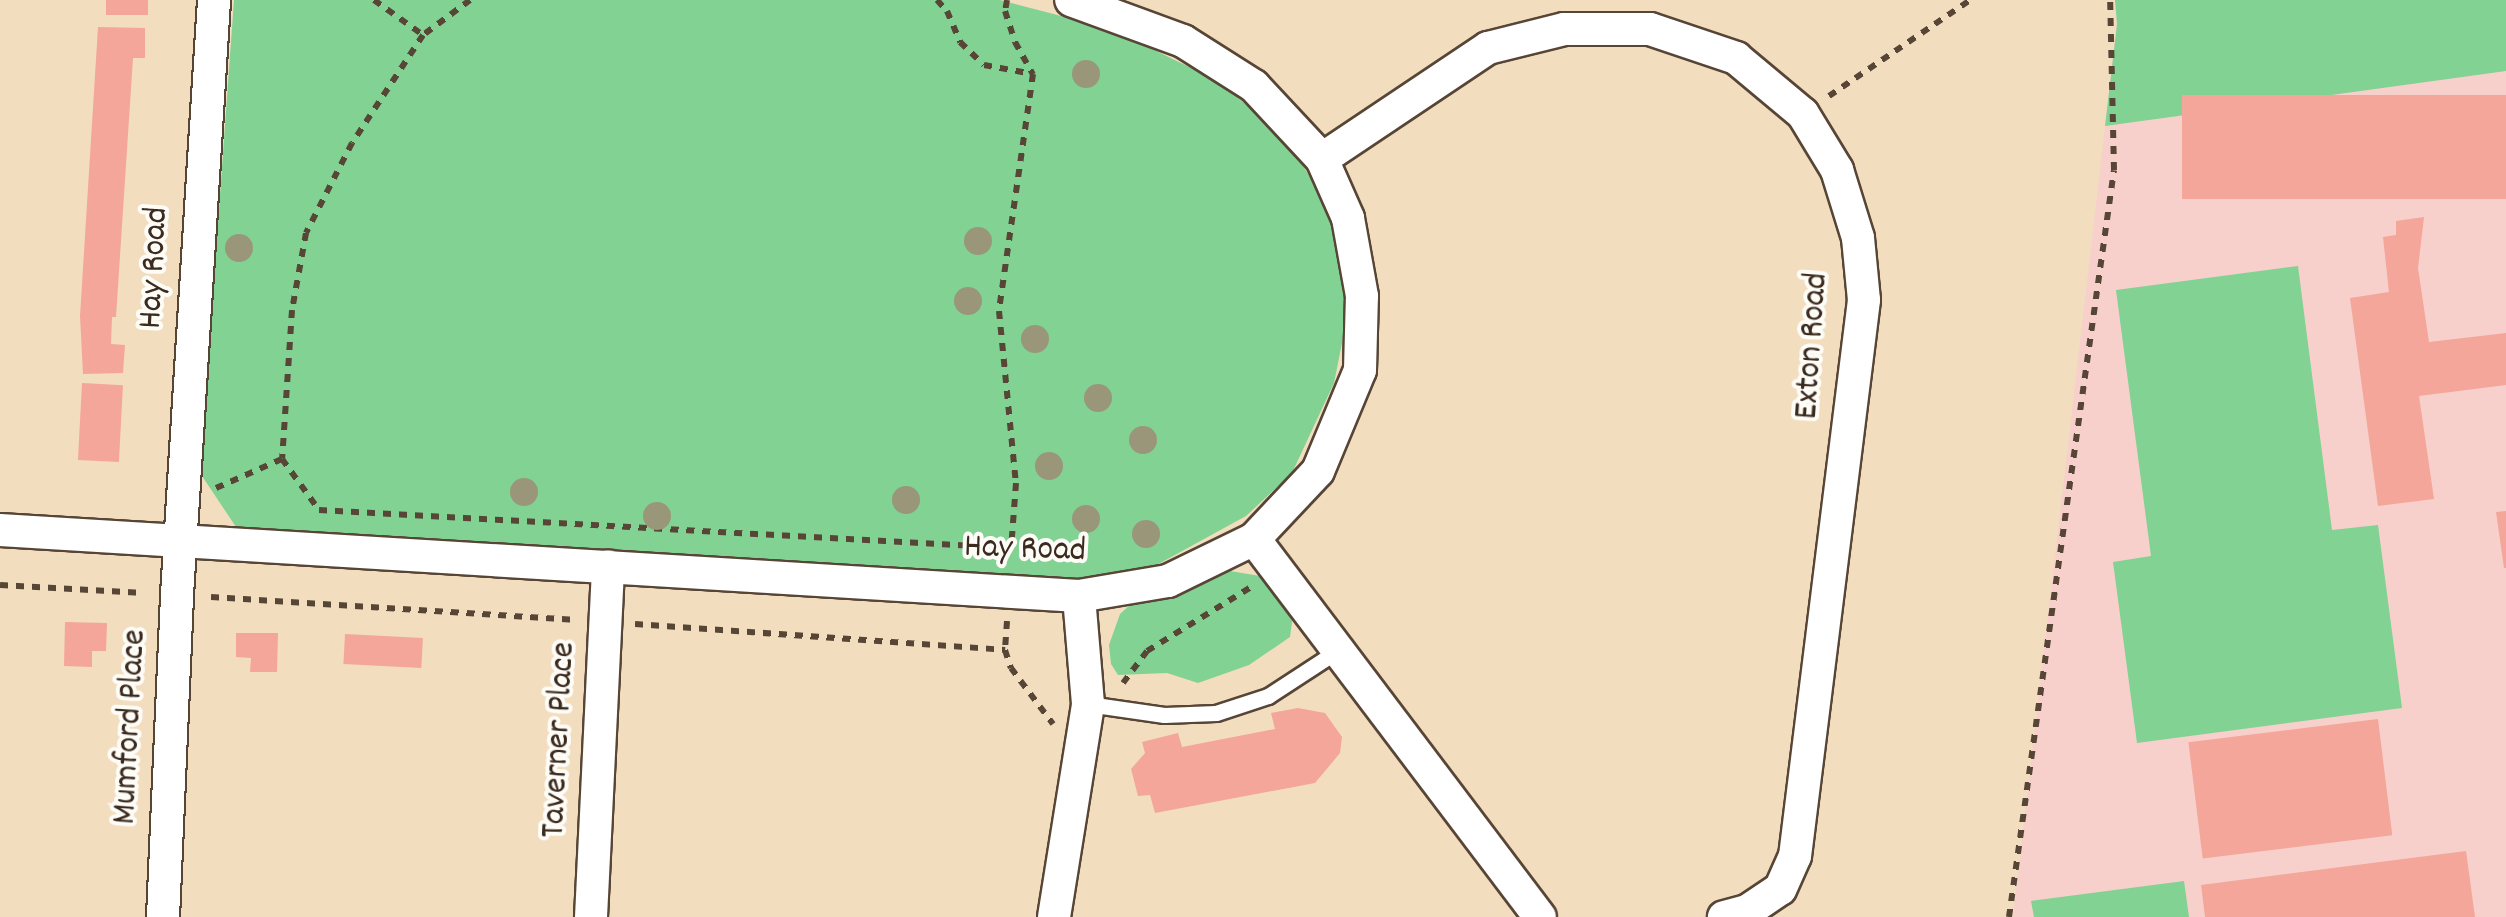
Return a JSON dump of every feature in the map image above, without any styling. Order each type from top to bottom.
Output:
[{"type":"street","name":"Hay Road","points":[[181,541],[214,0]]},
{"type":"street","name":"Hay Road","points":[[0,530],[1079,596],[1168,581],[1254,539],[1318,471],[1360,370],[1362,296],[1348,218],[1322,159],[1254,86],[1182,41],[1070,0]]},
{"type":"street","name":"Exton Road","points":[[1322,159],[1488,48],[1564,28],[1650,29],[1736,58],[1803,114],[1842,187],[1858,238],[1864,300],[1795,856],[1780,889],[1748,912],[1724,917]]},
{"type":"street","points":[[1254,539],[1540,917]]},
{"type":"street","name":"Mumford Place","points":[[163,917],[181,541]]},
{"type":"street","name":"Taverner Place","points":[[591,917],[608,566]]},
{"type":"street","points":[[1054,917],[1083,737],[1102,706],[1079,596]]},
{"type":"lane","points":[[1102,706],[1164,715],[1216,713],[1268,696],[1340,648]]},
{"type":"path","points":[[374,0],[424,35]]},
{"type":"path","points":[[470,0],[424,35],[352,142],[306,233],[292,310],[282,460],[319,510],[1011,548]]},
{"type":"path","points":[[937,0],[947,10],[960,42],[984,64],[1033,74]]},
{"type":"path","points":[[1007,0],[1005,11],[1015,42],[1033,74],[999,311],[1016,483],[1006,650],[1011,668],[1059,732],[1083,737]]},
{"type":"path","points":[[1803,114],[1970,0]]},
{"type":"path","points":[[2010,917],[2114,170],[2110,0]]},
{"type":"path","points":[[183,503],[282,460]]},
{"type":"path","points":[[1102,706],[1147,650],[1278,569]]},
{"type":"path","points":[[0,586],[1006,650]]},
{"type":"shaded area","points":[[2115,0],[2506,0],[2506,917],[2013,917],[2117,24]]},
{"type":"green space","points":[[234,0],[1000,0],[1111,29],[1220,82],[1288,142],[1324,199],[1343,252],[1345,328],[1334,383],[1292,473],[1246,516],[1153,567],[1082,578],[238,530],[200,473]]},
{"type":"green space","points":[[2115,0],[2506,0],[2506,71],[2105,126],[2117,24]]},
{"type":"green space","points":[[2298,266],[2332,530],[2378,525],[2402,708],[2137,743],[2113,562],[2151,556],[2116,290]]},
{"type":"green space","points":[[1230,571],[1260,576],[1272,586],[1293,615],[1290,637],[1249,665],[1198,683],[1167,673],[1118,675],[1111,664],[1109,645],[1120,614],[1131,604],[1182,593]]},
{"type":"green space","points":[[2184,881],[2189,917],[2034,917],[2031,901]]},
{"type":"building","points":[[106,0],[148,0],[148,15],[106,15]]},
{"type":"building","points":[[98,27],[145,28],[145,58],[133,58],[116,317],[112,317],[111,344],[125,345],[123,373],[83,374],[80,316]]},
{"type":"building","points":[[2182,95],[2506,95],[2506,199],[2182,199]]},
{"type":"building","points":[[2424,217],[2418,268],[2429,342],[2506,333],[2506,385],[2419,396],[2434,499],[2378,506],[2350,298],[2389,292],[2383,237],[2396,235],[2396,221]]},
{"type":"building","points":[[82,383],[123,385],[119,462],[78,460]]},
{"type":"building","points":[[2506,511],[2506,568],[2504,568],[2496,512]]},
{"type":"building","points":[[65,622],[107,623],[106,651],[92,651],[92,667],[64,666]]},
{"type":"building","points":[[236,633],[278,633],[277,672],[250,672],[251,658],[236,657]]},
{"type":"building","points":[[345,634],[423,638],[421,668],[343,664]]},
{"type":"building","points":[[1298,708],[1325,713],[1342,737],[1340,753],[1315,783],[1155,813],[1150,795],[1138,796],[1131,769],[1145,753],[1142,742],[1178,733],[1182,747],[1275,729],[1271,713]]},
{"type":"building","points":[[2378,719],[2392,835],[2203,858],[2188,742]]},
{"type":"building","points":[[2466,851],[2475,917],[2205,917],[2201,885]]}]
